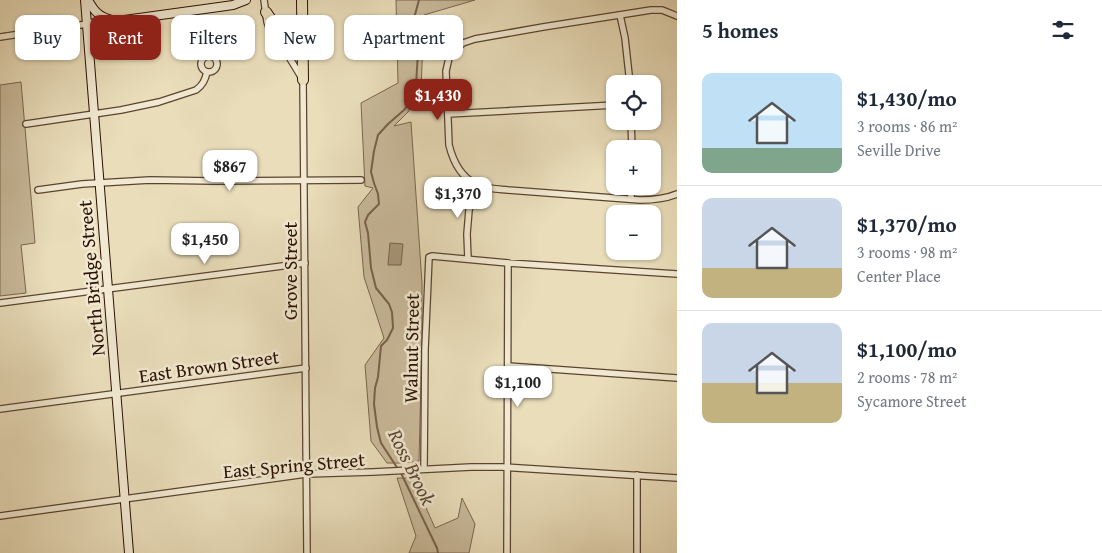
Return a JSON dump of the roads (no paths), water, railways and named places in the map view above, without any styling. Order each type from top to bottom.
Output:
[{"type":"highway","points":[[302,0],[302,15]]},
{"type":"highway","points":[[303,60],[303,80]]},
{"type":"street","points":[[86,0],[98,15]]},
{"type":"street","name":"North Bridge Street","points":[[86,0],[129,553]]},
{"type":"street","points":[[160,15],[233,5],[246,0]]},
{"type":"street","points":[[264,0],[267,22],[272,36],[289,57],[303,80]]},
{"type":"street","points":[[677,16],[662,10],[651,10],[475,40],[463,43],[454,50],[449,58],[446,70],[449,145],[452,157],[466,177],[478,185],[508,190],[630,199],[655,200],[677,194]]},
{"type":"street","points":[[620,15],[625,38],[629,75]]},
{"type":"street","points":[[0,36],[90,24]]},
{"type":"street","points":[[26,124],[121,110],[159,102],[190,93],[200,88],[205,81],[207,72]]},
{"type":"street","name":"Grove Street","points":[[303,80],[307,553]]},
{"type":"street","points":[[448,114],[606,105]]},
{"type":"street","points":[[38,190],[150,180],[361,180]]},
{"type":"street","points":[[478,185],[469,210],[468,259],[677,274]]},
{"type":"street","points":[[630,195],[630,199]]},
{"type":"street","name":"Walnut Street","points":[[424,469],[425,359],[429,257],[468,259]]},
{"type":"street","points":[[0,303],[305,263]]},
{"type":"street","points":[[507,553],[508,263]]},
{"type":"street","points":[[508,366],[677,378]]},
{"type":"street","name":"East Brown Street","points":[[0,409],[306,368]]},
{"type":"street","name":"East Spring Street","points":[[0,516],[306,474],[508,467],[677,478]]},
{"type":"street","points":[[637,553],[638,475]]},
{"type":"waterway","name":"Ross Brook","points":[[398,469],[381,443],[377,427],[374,404],[381,346],[387,340],[393,328],[392,312],[389,304],[376,288],[371,268],[368,233],[365,222],[368,215],[379,204],[371,172],[378,135],[404,110],[412,99],[416,86],[418,51],[413,22],[419,0]]},
{"type":"waterway","name":"Ross Brook","points":[[401,473],[438,553]]}]
